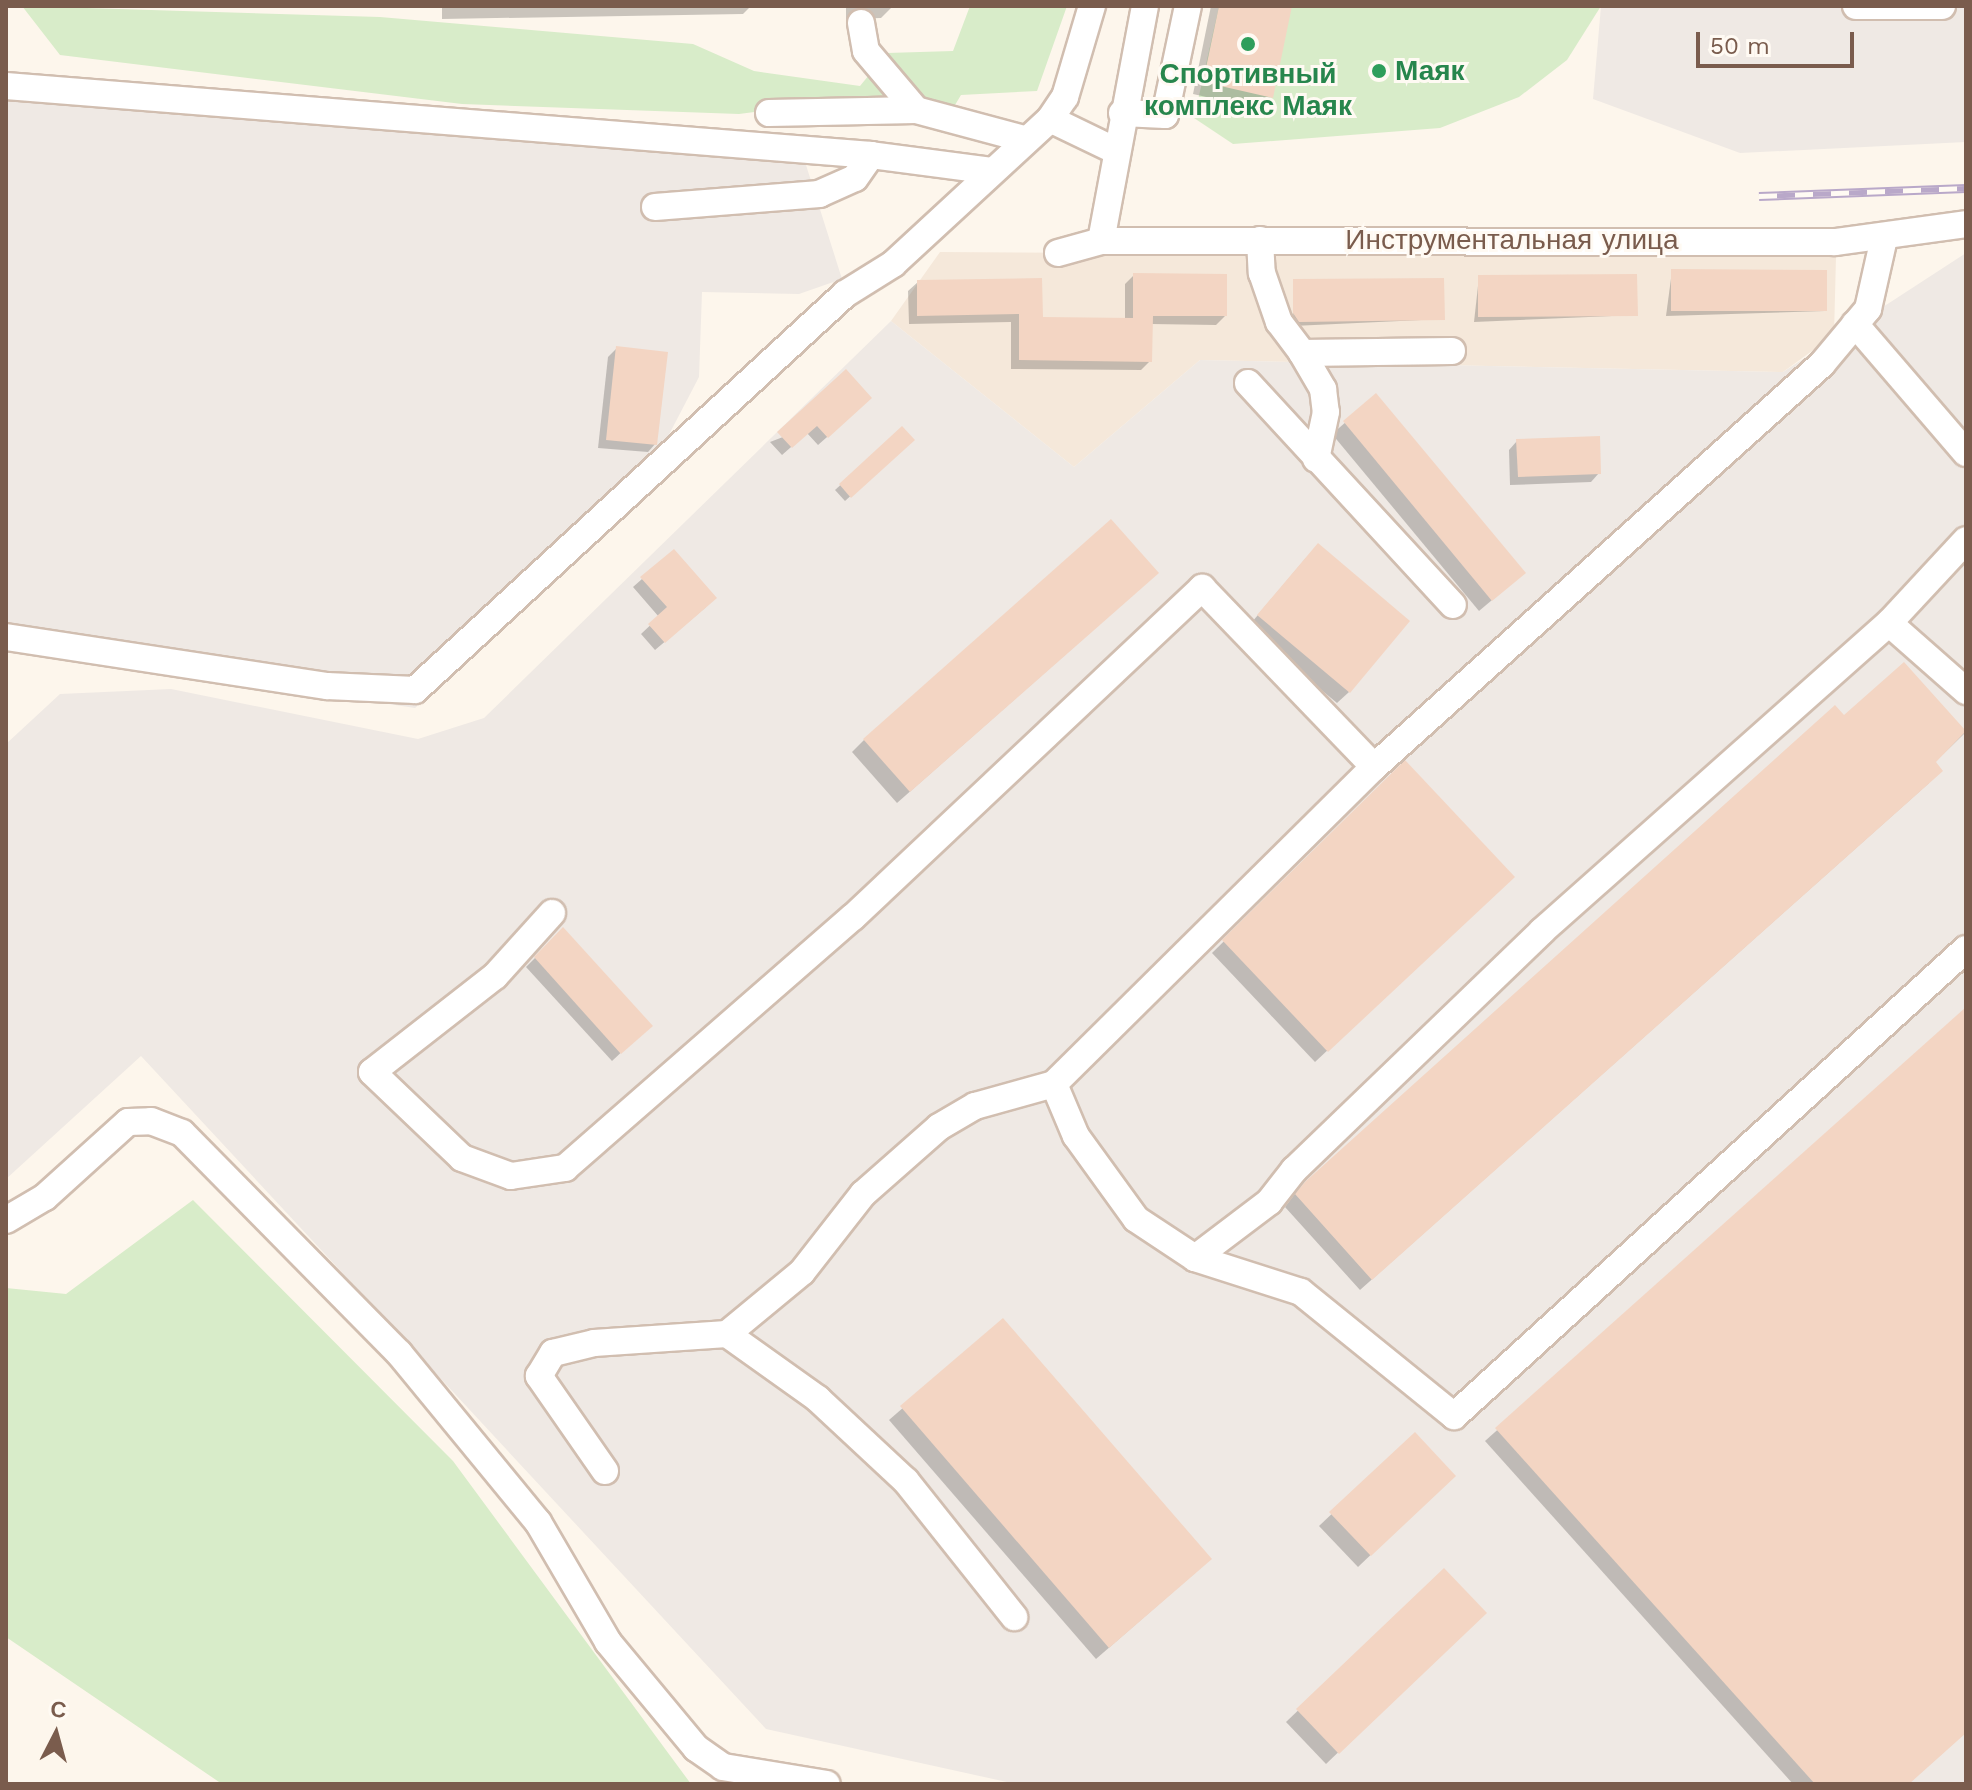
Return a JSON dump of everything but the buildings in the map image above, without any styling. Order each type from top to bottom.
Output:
[{"type":"street","points":[[6,637],[327,686],[415,690],[845,294],[893,264],[1024,139],[1050,119],[1065,97],[1092,6]]},
{"type":"street","points":[[1101,241],[1114,150],[1145,6]]},
{"type":"street","points":[[1122,113],[1165,115],[1188,6]]},
{"type":"street","points":[[1856,6],[1942,6]]},
{"type":"street","points":[[861,23],[866,51],[916,110]]},
{"type":"street","points":[[7,82],[871,155],[992,171]]},
{"type":"street","points":[[769,113],[916,110],[1024,139]]},
{"type":"street","points":[[1050,119],[1114,150]]},
{"type":"street","points":[[655,207],[819,194],[855,178],[871,155]]},
{"type":"street","name":"Инструментальная улица","points":[[1058,253],[1101,241],[1884,238],[1966,224]]},
{"type":"street","points":[[605,1471],[539,1376],[553,1353],[594,1343],[727,1334],[802,1272],[863,1194],[939,1127],[975,1106],[1054,1084],[1374,767],[1822,364],[1855,324],[1882,273],[1884,238]]},
{"type":"street","points":[[1260,240],[1262,273],[1279,322],[1323,389],[1316,459]]},
{"type":"street","points":[[1855,324],[1966,453]]},
{"type":"street","points":[[1302,353],[1452,351]]},
{"type":"street","points":[[1248,383],[1453,605]]},
{"type":"street","points":[[1195,1258],[1269,1202],[1294,1170],[1542,931],[1889,623],[1966,540]]},
{"type":"street","points":[[552,913],[495,976],[372,1072],[462,1158],[511,1176],[565,1168],[853,917],[1202,588],[1374,767]]},
{"type":"street","points":[[1889,623],[1966,691]]},
{"type":"street","points":[[1054,1084],[1076,1136],[1136,1219],[1195,1258],[1301,1292],[1454,1416],[1966,949]]},
{"type":"street","points":[[6,1220],[45,1197],[128,1122],[182,1133],[399,1353],[538,1522],[608,1642],[696,1748],[723,1767],[827,1784]]},
{"type":"street","points":[[727,1334],[818,1399],[906,1481],[1014,1617]]},
{"type":"shaded area","points":[[1601,6],[1966,6],[1966,142],[1740,153],[1593,99]]},
{"type":"shaded area","points":[[6,95],[806,165],[842,279],[799,294],[702,292],[699,377],[626,517],[415,708],[6,646]]},
{"type":"shaded area","points":[[940,252],[1836,257],[1834,335],[1783,372],[1200,360],[1074,467],[891,321]]},
{"type":"shaded area","points":[[1966,253],[1966,1784],[1016,1784],[766,1729],[141,1056],[6,1179],[6,744],[60,694],[171,689],[418,739],[484,718],[891,321],[1074,467],[1200,360],[1783,372]]},
{"type":"green space","points":[[22,6],[380,17],[693,44],[754,71],[860,86],[887,53],[953,51],[970,6],[1067,6],[1037,91],[961,95],[955,105],[849,100],[739,114],[462,104],[60,55]]},
{"type":"green space","name":"Маяк","points":[[1219,6],[1601,6],[1567,60],[1519,97],[1440,128],[1233,144],[1194,118]]},
{"type":"green space","points":[[193,1200],[453,1461],[691,1784],[222,1784],[6,1637],[6,1288],[66,1294]]},
{"type":"railway","points":[[1759,196],[1966,188]]},
{"type":"place","name":"Спортивный комплекс Маяк","points":[[1248,44]]},
{"type":"place","name":"Маяк","points":[[1379,71]]}]
